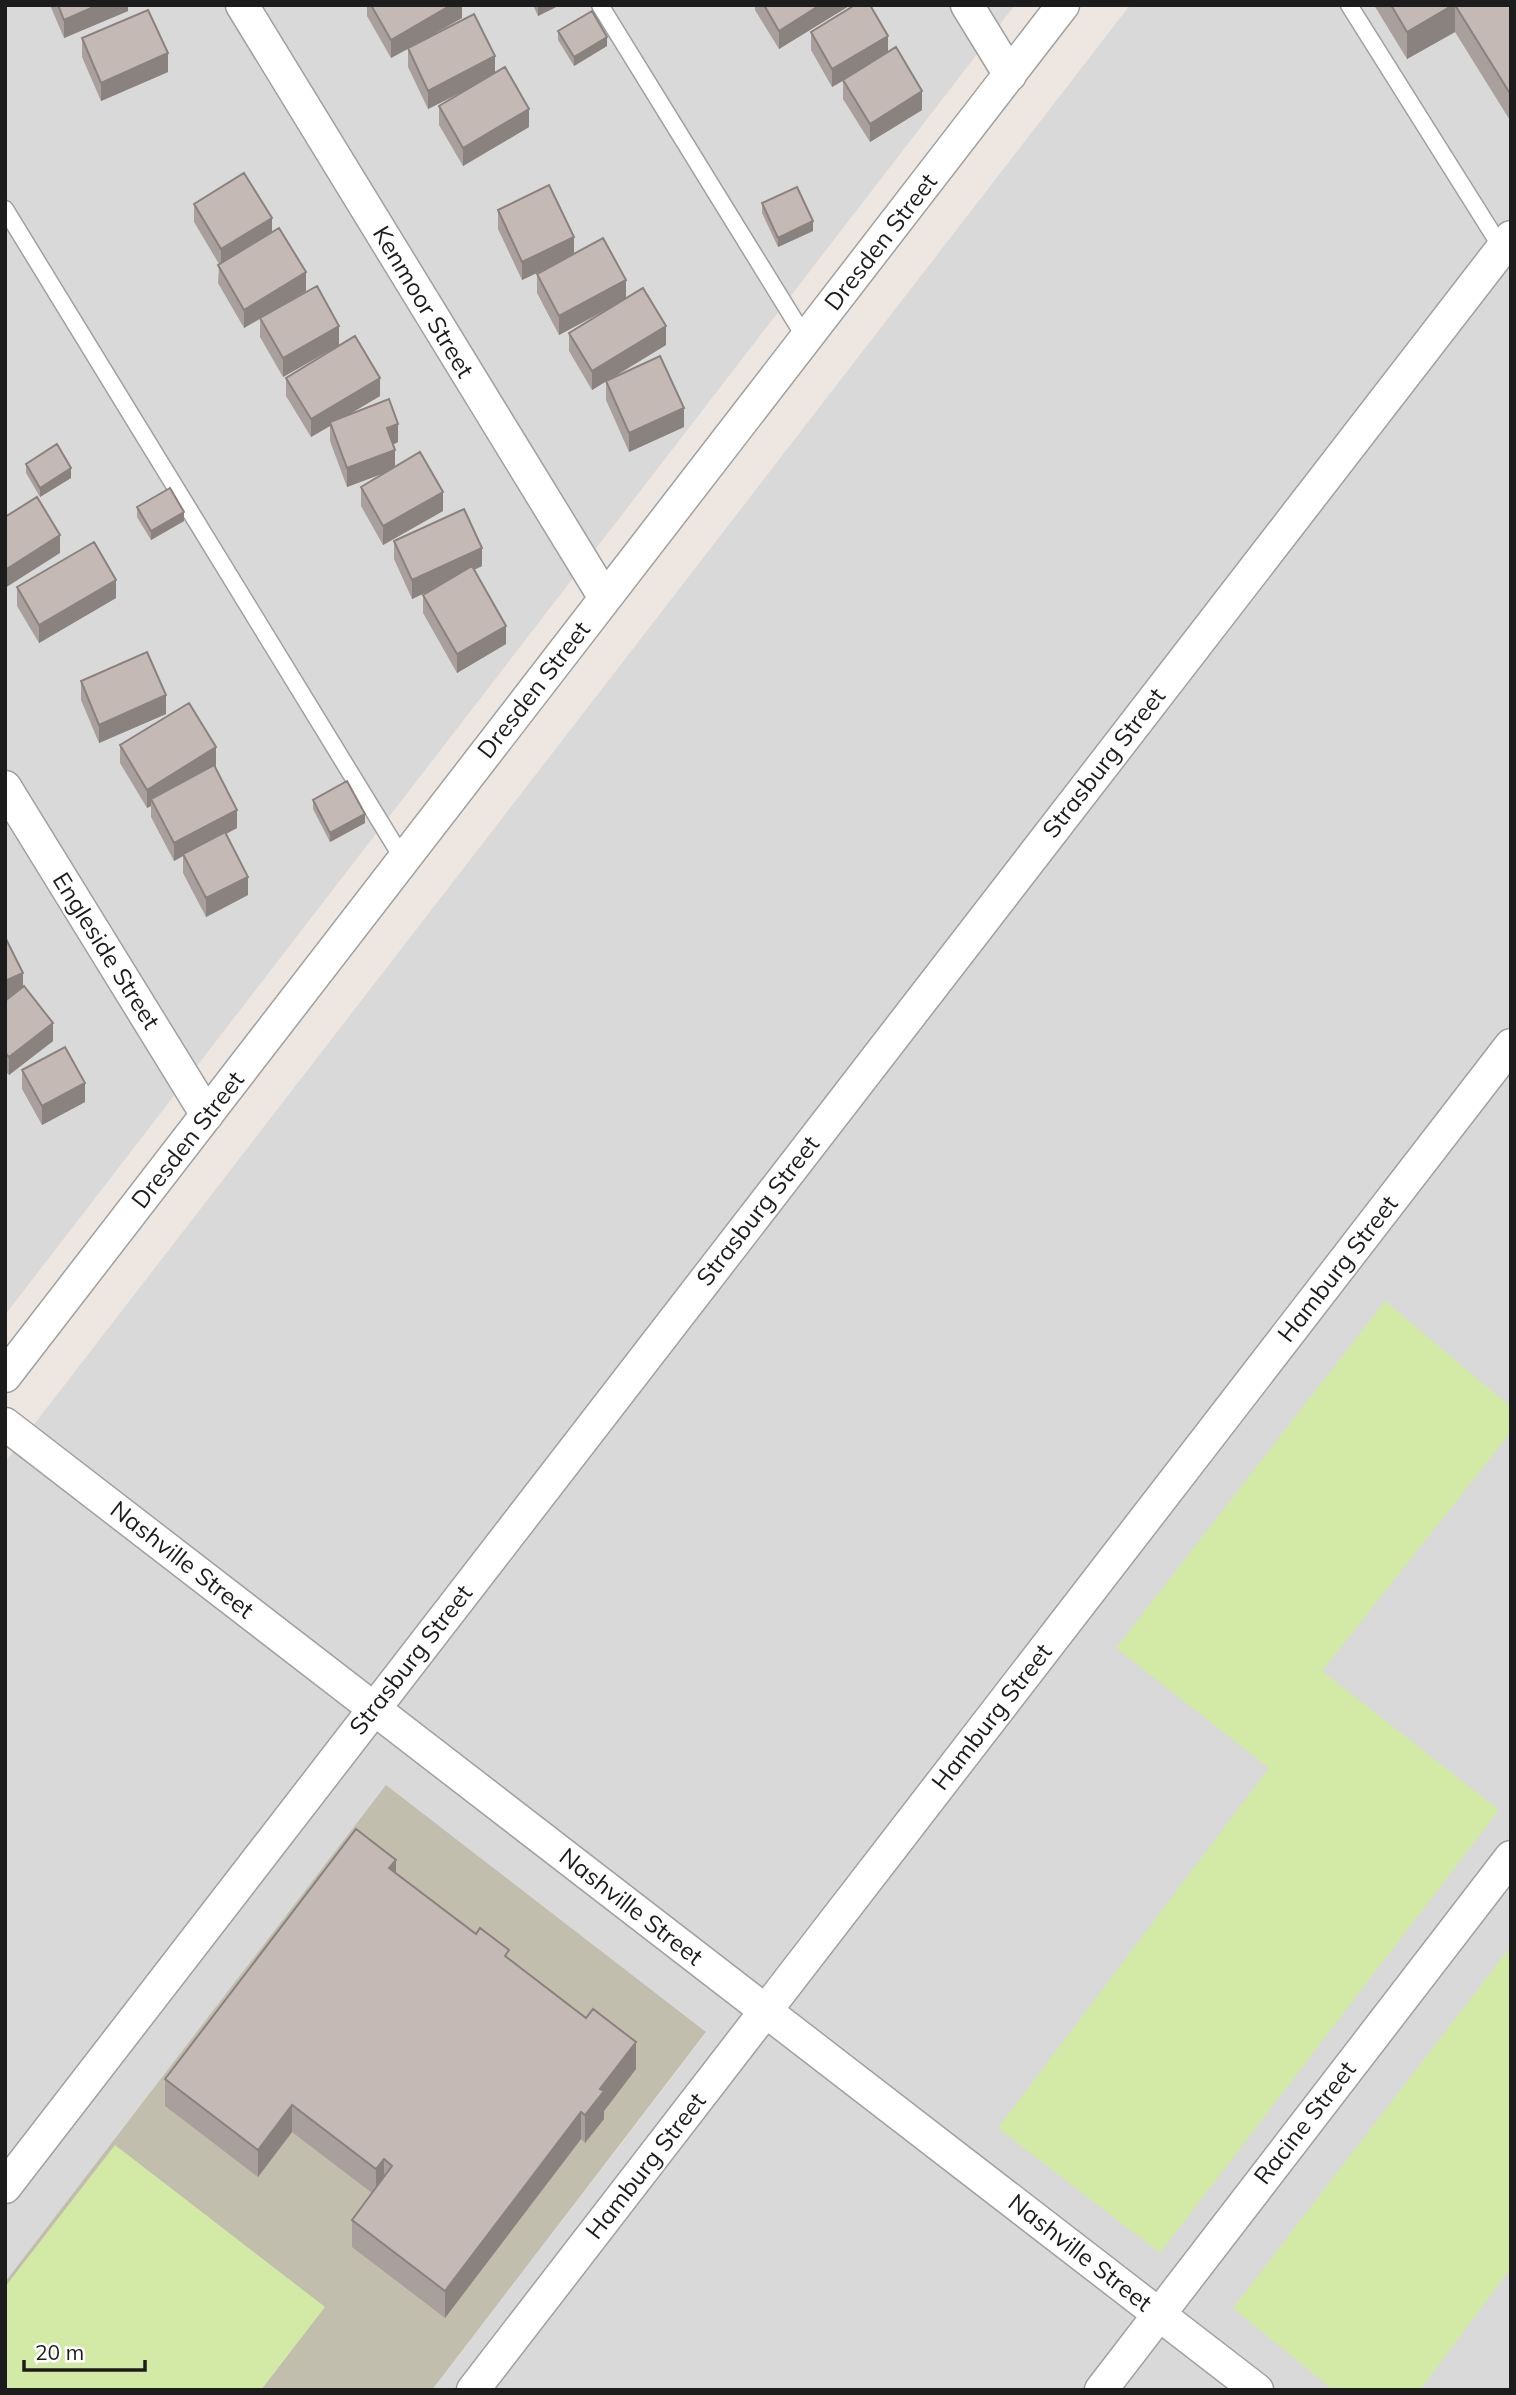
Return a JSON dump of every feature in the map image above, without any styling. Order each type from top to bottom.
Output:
[{"type":"street","name":"Kenmoor Street","points":[[242,5],[605,598]]},
{"type":"street","points":[[967,5],[1010,75]]},
{"type":"street","name":"Dresden Street","points":[[5,1376],[1063,5]]},
{"type":"street","name":"Strasburg Street","points":[[5,2187],[1506,242]]},
{"type":"street","name":"Engleside Street","points":[[5,787],[207,1115]]},
{"type":"street","name":"Hamburg Street","points":[[473,2390],[1511,1045]]},
{"type":"street","name":"Nashville Street","points":[[5,1424],[1257,2390]]},
{"type":"street","name":"Racine Street","points":[[1101,2390],[1511,1857]]},
{"type":"lane","points":[[600,5],[806,339]]},
{"type":"lane","points":[[1349,5],[1506,242]]},
{"type":"lane","points":[[5,209],[403,859]]},
{"type":"shaded area","points":[[5,5],[1015,5],[5,1315]]},
{"type":"shaded area","points":[[1130,5],[1511,5],[1511,2390],[432,2390],[706,2033],[386,1786],[5,2282],[5,1462]]},
{"type":"shaded area","points":[[386,1785],[706,2032],[432,2390],[5,2390],[5,2282]]},
{"type":"green space","points":[[1385,1301],[1511,1407],[1511,1432],[1322,1671],[1499,1810],[1160,2253],[998,2128],[1269,1768],[1116,1648]]},
{"type":"green space","points":[[1511,1946],[1511,2268],[1420,2390],[1333,2390],[1233,2308]]},
{"type":"green space","points":[[115,2145],[325,2307],[261,2390],[5,2390],[5,2287]]},
{"type":"building","points":[[58,5],[98,5],[64,20]]},
{"type":"building","points":[[371,5],[451,5],[391,40]]},
{"type":"building","points":[[764,5],[820,5],[779,31]]},
{"type":"building","points":[[855,5],[870,5],[888,36],[832,69],[811,32]]},
{"type":"building","points":[[1391,5],[1453,5],[1407,32]]},
{"type":"building","points":[[1455,5],[1511,5],[1511,95]]},
{"type":"building","points":[[148,10],[168,53],[101,83],[82,38]]},
{"type":"building","points":[[592,11],[607,37],[574,57],[558,31]]},
{"type":"building","points":[[474,14],[495,56],[428,91],[408,48]]},
{"type":"building","points":[[896,47],[922,91],[870,124],[843,80]]},
{"type":"building","points":[[505,67],[529,109],[463,148],[439,106]]},
{"type":"building","points":[[244,173],[272,218],[221,249],[194,204]]},
{"type":"building","points":[[549,185],[574,237],[522,262],[498,210]]},
{"type":"building","points":[[797,187],[813,221],[778,238],[762,203]]},
{"type":"building","points":[[279,228],[306,272],[244,310],[218,265]]},
{"type":"building","points":[[603,238],[626,280],[559,316],[537,274]]},
{"type":"building","points":[[317,286],[339,326],[283,358],[260,318]]},
{"type":"building","points":[[643,288],[666,326],[592,371],[569,333]]},
{"type":"building","points":[[355,336],[380,378],[311,419],[286,378]]},
{"type":"building","points":[[660,356],[684,408],[629,433],[606,381]]},
{"type":"building","points":[[389,399],[398,424],[387,428],[395,450],[347,468],[330,422]]},
{"type":"building","points":[[57,444],[71,468],[40,488],[26,464]]},
{"type":"building","points":[[420,452],[443,492],[383,526],[361,487]]},
{"type":"building","points":[[170,488],[184,512],[151,531],[137,507]]},
{"type":"building","points":[[37,497],[60,535],[5,570],[5,517]]},
{"type":"building","points":[[464,509],[482,548],[412,580],[394,541]]},
{"type":"building","points":[[94,542],[116,580],[39,625],[17,587]]},
{"type":"building","points":[[472,566],[506,626],[457,654],[423,595]]},
{"type":"building","points":[[147,652],[166,695],[99,725],[81,681]]},
{"type":"building","points":[[189,703],[216,747],[147,790],[120,745]]},
{"type":"building","points":[[214,765],[237,810],[174,843],[151,799]]},
{"type":"building","points":[[347,781],[365,814],[330,833],[313,800]]},
{"type":"building","points":[[225,832],[248,877],[206,898],[183,854]]},
{"type":"building","points":[[5,937],[23,973],[5,981]]},
{"type":"building","points":[[24,986],[53,1023],[9,1057],[5,1052],[5,1001]]},
{"type":"building","points":[[65,1047],[85,1083],[42,1106],[22,1070]]},
{"type":"building","points":[[356,1829],[396,1860],[389,1868],[476,1934],[480,1928],[509,1950],[505,1956],[586,2018],[593,2009],[636,2042],[600,2089],[604,2091],[585,2115],[581,2112],[445,2291],[352,2220],[392,2166],[384,2159],[376,2169],[292,2105],[258,2150],[165,2079]]}]
